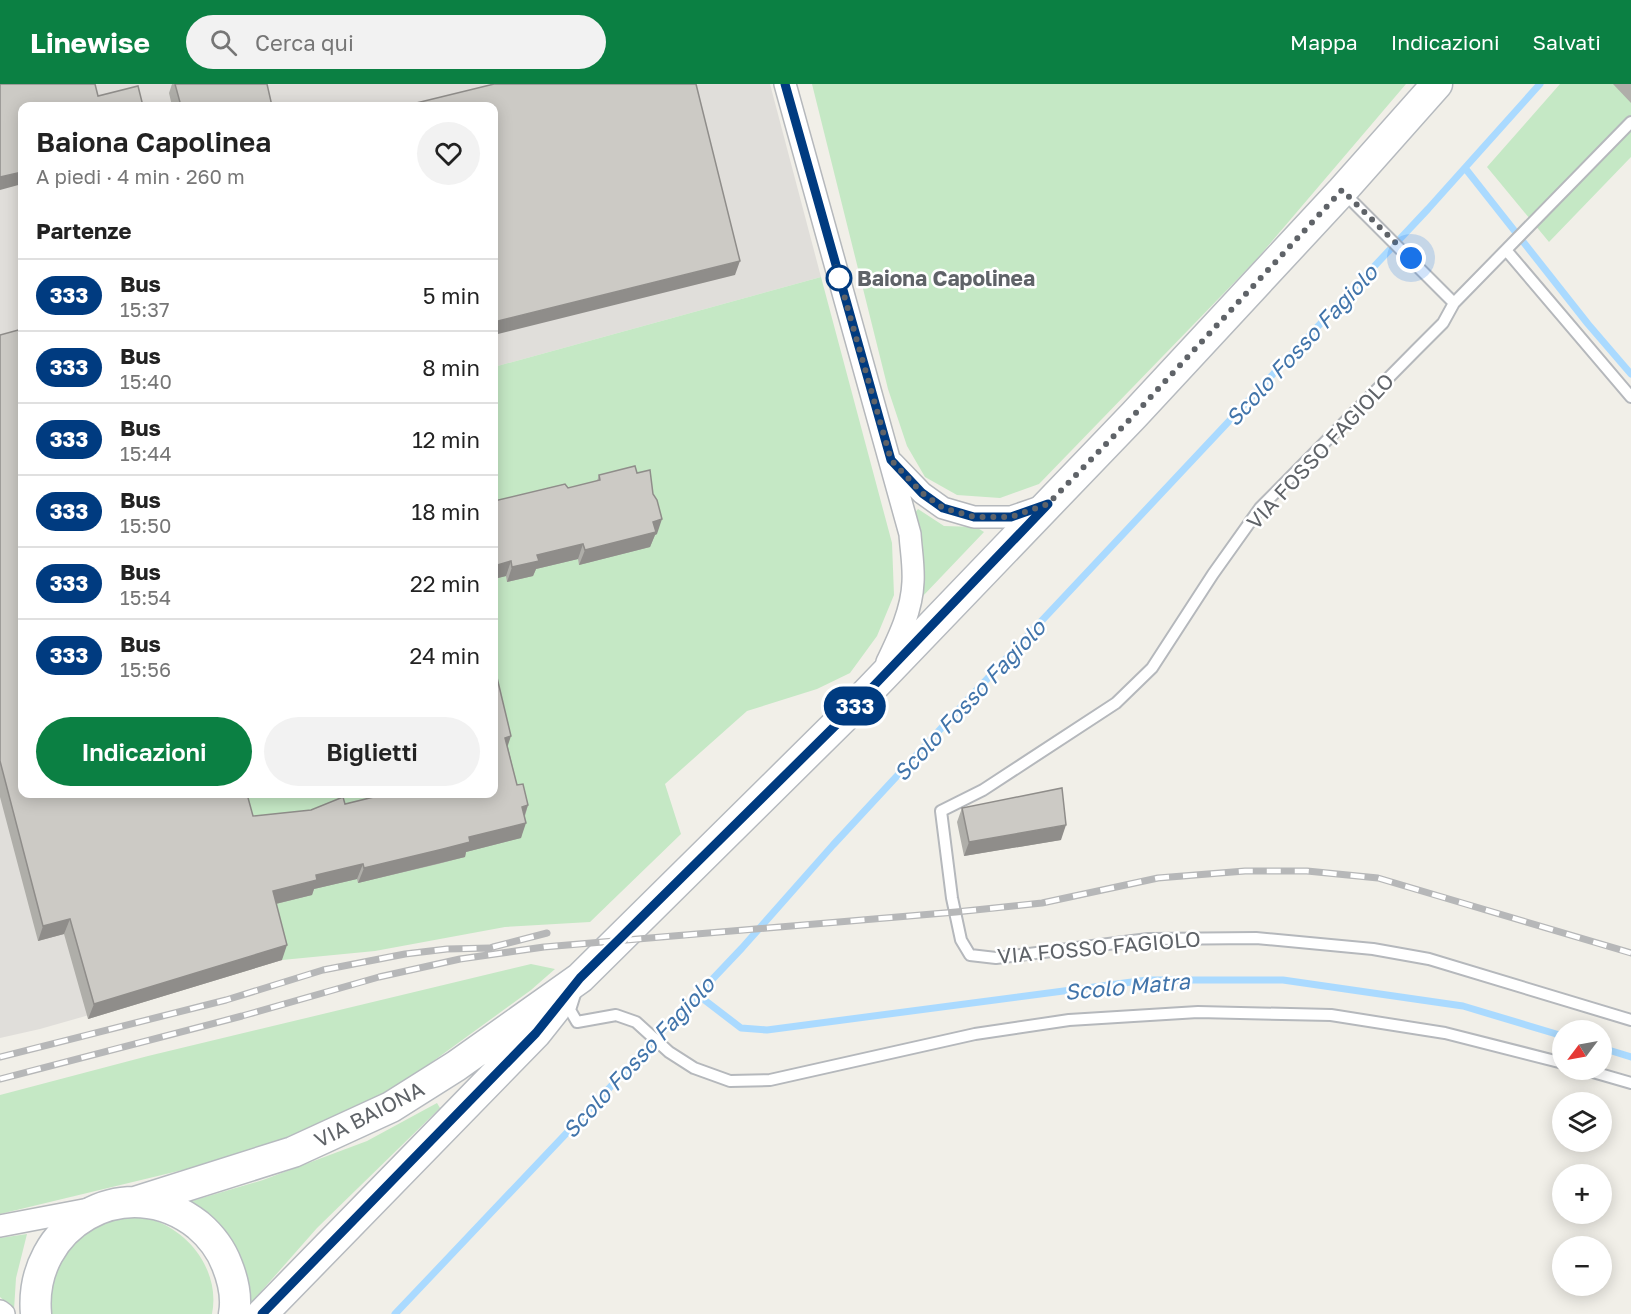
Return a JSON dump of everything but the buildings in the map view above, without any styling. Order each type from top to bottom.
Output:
[{"type":"main road","name":"VIA BAIONA","points":[[262,1314],[536,1033],[580,978],[876,684],[1134,415],[1437,84]]},
{"type":"main road","name":"VIA BAIONA","points":[[135,1202],[293,1152],[391,1107],[456,1066],[580,978]]},
{"type":"main road","points":[[36,1314],[34,1296],[41,1266],[56,1240],[78,1220],[104,1206],[135,1202],[162,1206],[187,1217],[208,1234],[224,1256],[233,1281],[234,1314]]},
{"type":"street","points":[[785,84],[910,534],[913,583],[908,610],[901,634],[876,684]]},
{"type":"street","points":[[891,460],[922,493],[943,508],[974,517],[1011,517],[1048,504]]},
{"type":"street","points":[[0,1226],[104,1206]]},
{"type":"street","points":[[0,1311],[4,1314]]},
{"type":"lane","name":"VIA FOSSO FAGIOLO","points":[[1631,122],[1454,303],[1443,323],[1260,508],[1213,574],[1152,668],[1116,703],[983,790],[941,811],[952,898],[961,940],[970,955],[996,958],[1148,939],[1257,938],[1373,948],[1429,959],[1631,1020]]},
{"type":"lane","points":[[1342,190],[1454,303]]},
{"type":"lane","points":[[1509,247],[1631,397]]},
{"type":"lane","points":[[580,978],[570,1010],[577,1022],[616,1015],[636,1022],[669,1052],[694,1068],[730,1081],[770,1080],[999,1031],[1069,1020],[1198,1012],[1331,1015],[1445,1033],[1552,1060]]},
{"type":"lane","points":[[1612,1078],[1631,1083]]},
{"type":"shaded area","points":[[0,84],[770,84],[821,277],[498,366],[498,102],[18,102],[18,798],[28,798],[282,960],[40,1029],[0,1038]]},
{"type":"green space","points":[[812,84],[1406,84],[1256,260],[1039,484],[1000,498],[957,495],[925,477],[907,446],[888,389]]},
{"type":"green space","points":[[1560,84],[1631,84],[1631,157],[1549,242],[1487,167]]},
{"type":"green space","points":[[821,277],[892,543],[894,595],[877,636],[850,673],[817,689],[747,711],[665,784],[681,834],[590,922],[505,927],[375,951],[282,960],[239,798],[498,798],[498,366]]},
{"type":"green space","points":[[918,509],[944,526],[976,527],[984,532],[922,597],[923,557],[913,515]]},
{"type":"green space","points":[[531,964],[555,969],[531,990],[399,1086],[336,1122],[249,1154],[0,1214],[0,1095],[148,1056]]},
{"type":"green space","points":[[437,1103],[440,1108],[317,1228],[243,1312],[185,1203],[263,1180],[367,1141]]},
{"type":"green space","points":[[127,1216],[149,1219],[169,1227],[192,1246],[208,1271],[212,1285],[212,1314],[47,1314],[48,1279],[59,1254],[101,1221]]},
{"type":"green space","points":[[27,1234],[16,1278],[14,1310],[0,1297],[0,1238]]},
{"type":"waterway","name":"Scolo Fosso Fagiolo","points":[[395,1314],[742,948],[833,845],[1428,209],[1540,84]]},
{"type":"waterway","points":[[1465,168],[1588,324],[1631,374]]},
{"type":"waterway","name":"Scolo Matra","points":[[698,995],[741,1028],[767,1030],[1147,980],[1283,980],[1463,1006],[1552,1033]]},
{"type":"waterway","name":"Scolo Matra","points":[[1612,1051],[1631,1057]]},
{"type":"railway","points":[[0,1079],[242,1016],[379,977],[460,959],[544,947],[1042,903],[1158,878],[1245,871],[1307,871],[1378,878],[1631,953]]},
{"type":"railway","points":[[493,947],[547,933]]},
{"type":"railway","points":[[0,1057],[226,1000],[323,970],[405,954],[447,949],[490,948]]},
{"type":"bus line","name":"333","points":[[262,1314],[536,1033],[580,978],[842,719],[1048,504],[1011,517],[974,517],[943,508],[922,493],[891,460],[785,84]]},
{"type":"place","name":"Baiona Capolinea","points":[[839,278]]},
{"type":"route","points":[[839,278],[836,267],[891,460],[922,493],[943,508],[974,517],[1011,517],[1048,504],[1134,415],[1342,190],[1411,258]]}]
